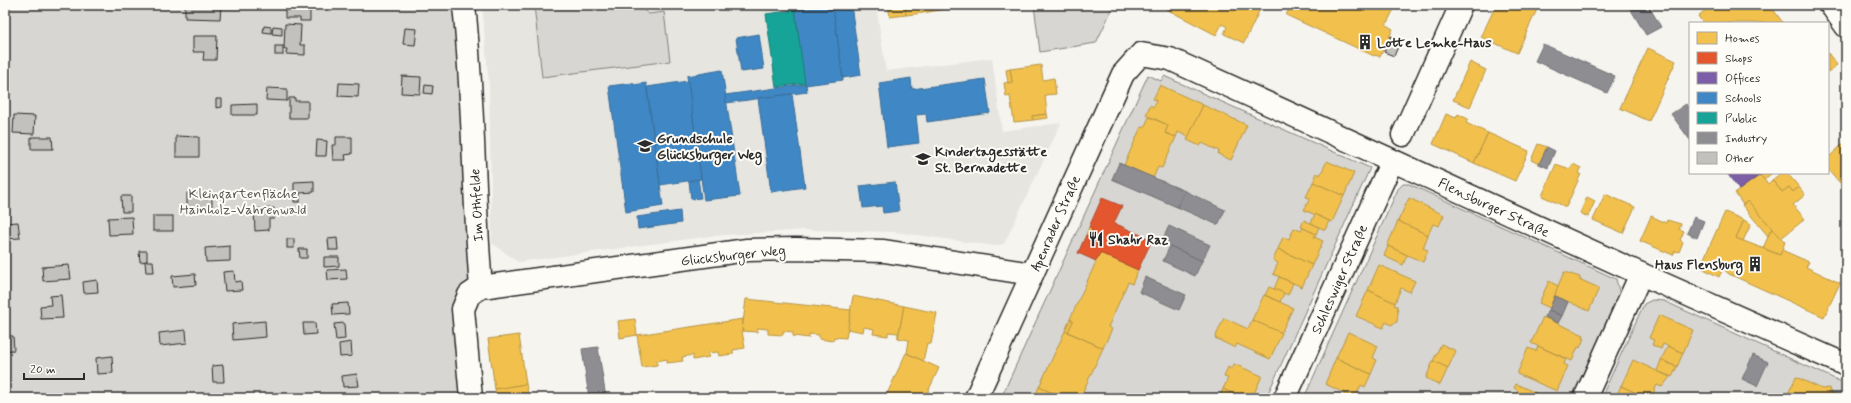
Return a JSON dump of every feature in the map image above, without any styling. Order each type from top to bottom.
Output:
[{"type":"street","name":"Im Othfelde","points":[[464,5],[469,50],[476,224],[481,287]]},
{"type":"street","points":[[1403,135],[1461,5]]},
{"type":"street","points":[[1830,5],[1846,26]]},
{"type":"street","name":"Flensburger Straße","points":[[1141,54],[1170,58],[1392,161],[1846,365]]},
{"type":"street","name":"Apenrader Straße","points":[[976,398],[1123,74],[1141,54]]},
{"type":"street","name":"Schleswiger Straße","points":[[1285,398],[1392,161]]},
{"type":"street","name":"Glücksburger Weg","points":[[481,287],[747,250],[795,249],[884,251],[1032,274]]},
{"type":"street","points":[[1585,398],[1641,274]]},
{"type":"street","points":[[471,398],[463,309],[469,295],[481,287]]},
{"type":"shaded area","name":"Grundschule Glücksburger Weg","points":[[482,5],[876,5],[886,71],[992,58],[1002,131],[1061,123],[1004,244],[995,246],[896,232],[805,230],[711,236],[518,262],[492,243],[489,85]]},
{"type":"green space","name":"Kleingartenfläche Hainholz-Vahrenwald","points":[[5,5],[464,5],[475,224],[469,295],[471,398],[5,398]]},
{"type":"green space","points":[[534,5],[637,5],[649,14],[664,12],[670,61],[542,77]]},
{"type":"green space","points":[[1034,5],[1114,5],[1096,43],[1040,52]]},
{"type":"green space","points":[[1148,75],[1161,81],[1164,76],[1370,168],[1266,398],[1001,398]]},
{"type":"green space","points":[[1403,184],[1409,184],[1616,279],[1620,295],[1574,398],[1304,398],[1398,189]]},
{"type":"green space","points":[[1652,300],[1664,301],[1846,384],[1846,398],[1601,398],[1644,304]]},
{"type":"building: Homes","points":[[888,5],[905,5],[906,15],[890,17]]},
{"type":"building: Homes","points":[[905,5],[922,5],[923,13],[906,15]]},
{"type":"building: Homes","points":[[922,5],[938,5],[939,10],[923,13]]},
{"type":"building: Homes","points":[[938,5],[955,5],[955,8],[939,10]]},
{"type":"building: Homes","points":[[955,5],[972,5],[955,8]]},
{"type":"building: Homes","points":[[1163,5],[1262,5],[1244,43],[1224,34],[1227,27],[1222,24],[1216,35],[1170,11]]},
{"type":"building: Homes","name":"Lotte Lemke-Haus","points":[[1291,5],[1396,5],[1386,25],[1393,29],[1380,57],[1374,56],[1286,15]]},
{"type":"building: Homes","points":[[1496,5],[1539,5],[1517,53],[1481,37]]},
{"type":"building: Homes","points":[[1712,5],[1770,5],[1782,22],[1702,22],[1698,16]]},
{"type":"building: Homes","points":[[1648,48],[1676,61],[1649,121],[1620,108]]},
{"type":"building: Homes","points":[[1829,54],[1837,65],[1829,71]]},
{"type":"building: Homes","points":[[1470,62],[1486,70],[1470,107],[1453,100]]},
{"type":"building: Homes","points":[[1041,65],[1043,80],[1054,78],[1056,94],[1045,95],[1047,114],[1032,116],[1033,120],[1014,122],[1010,96],[1006,97],[1004,83],[1012,82],[1010,69]]},
{"type":"building: Homes","points":[[1010,69],[1012,82],[1008,83],[1006,70]]},
{"type":"building: Homes","points":[[1160,85],[1203,105],[1189,137],[1178,132],[1176,137],[1165,133],[1168,125],[1146,115],[1150,105],[1154,107],[1156,100],[1153,99]]},
{"type":"building: Homes","points":[[1203,105],[1247,125],[1231,160],[1218,154],[1219,151],[1202,143],[1200,146],[1187,140]]},
{"type":"building: Homes","points":[[1047,114],[1048,118],[1033,120],[1032,116]]},
{"type":"building: Homes","points":[[1446,114],[1456,118],[1458,114],[1468,119],[1466,123],[1488,133],[1474,163],[1433,144]]},
{"type":"building: Homes","points":[[1149,117],[1168,125],[1165,133],[1176,137],[1162,168],[1158,167],[1153,178],[1124,165],[1141,127],[1144,128]]},
{"type":"building: Homes","points":[[1488,133],[1529,151],[1515,181],[1474,163]]},
{"type":"building: Homes","points":[[1846,141],[1846,178],[1840,183],[1829,170],[1829,157]]},
{"type":"building: Homes","points":[[1538,144],[1547,147],[1539,164],[1531,160]]},
{"type":"building: Homes","points":[[1327,161],[1354,173],[1344,196],[1313,182],[1317,173],[1320,175]]},
{"type":"building: Homes","points":[[1556,164],[1570,169],[1573,164],[1581,168],[1579,174],[1581,174],[1566,207],[1542,196]]},
{"type":"building: Homes","points":[[1762,174],[1771,174],[1764,180],[1760,175]]},
{"type":"building: Homes","points":[[1780,174],[1788,174],[1799,187],[1793,192],[1789,187],[1782,192],[1772,180]]},
{"type":"building: Homes","points":[[1760,175],[1768,184],[1772,180],[1782,192],[1789,187],[1793,192],[1799,187],[1805,195],[1793,205],[1805,219],[1780,239],[1748,201],[1743,205],[1735,193]]},
{"type":"building: Homes","points":[[1313,182],[1344,196],[1332,222],[1304,210],[1310,198],[1306,197]]},
{"type":"building: Homes","points":[[1605,194],[1635,207],[1623,233],[1593,220]]},
{"type":"building: Homes","points":[[1587,197],[1595,201],[1588,217],[1580,213]]},
{"type":"building: Homes","points":[[1409,198],[1444,215],[1439,226],[1433,224],[1428,235],[1398,221]]},
{"type":"building: Homes","points":[[1748,201],[1772,228],[1768,236],[1742,205]]},
{"type":"building: Homes","name":"Haus Flensburg","points":[[1725,212],[1744,220],[1736,238],[1780,255],[1782,250],[1809,262],[1806,267],[1840,283],[1824,317],[1729,274],[1723,269],[1719,277],[1700,267]]},
{"type":"building: Homes","points":[[1315,214],[1329,221],[1325,230],[1311,223]]},
{"type":"building: Homes","points":[[1651,216],[1666,223],[1667,220],[1681,224],[1679,229],[1684,231],[1680,240],[1683,242],[1679,252],[1675,251],[1673,255],[1640,241]]},
{"type":"building: Homes","points":[[1304,220],[1319,227],[1316,234],[1301,227]]},
{"type":"building: Homes","points":[[1744,220],[1751,224],[1743,241],[1736,238]]},
{"type":"building: Homes","points":[[1398,221],[1428,235],[1423,248],[1428,250],[1423,262],[1387,246]]},
{"type":"building: Homes","points":[[1089,227],[1092,229],[1089,236],[1086,235]]},
{"type":"building: Homes","points":[[1294,228],[1301,231],[1303,228],[1316,234],[1314,237],[1323,241],[1312,265],[1278,249],[1283,237],[1289,239]]},
{"type":"building: Homes","points":[[1772,228],[1785,242],[1780,255],[1763,248]]},
{"type":"building: Homes","points":[[1388,246],[1407,255],[1403,265],[1384,256]]},
{"type":"building: Homes","points":[[1278,249],[1312,265],[1302,287],[1273,274],[1278,263],[1273,260]]},
{"type":"building: Homes","points":[[1100,253],[1138,270],[1132,284],[1128,282],[1108,327],[1112,329],[1103,348],[1068,332],[1073,321],[1070,319]]},
{"type":"building: Homes","points":[[1379,265],[1415,281],[1410,292],[1401,288],[1395,303],[1368,290]]},
{"type":"building: Homes","points":[[1564,272],[1580,277],[1579,279],[1599,288],[1589,311],[1554,295]]},
{"type":"building: Homes","points":[[1279,277],[1293,283],[1288,295],[1274,289]]},
{"type":"building: Homes","points":[[1549,281],[1558,286],[1550,308],[1539,303]]},
{"type":"building: Homes","points":[[1269,287],[1284,293],[1280,302],[1265,295]]},
{"type":"building: Homes","points":[[1368,290],[1395,303],[1394,305],[1397,306],[1398,313],[1397,322],[1391,325],[1386,322],[1383,328],[1356,316]]},
{"type":"building: Homes","points":[[1264,295],[1293,308],[1281,333],[1252,320]]},
{"type":"building: Homes","points":[[853,296],[904,306],[898,338],[898,333],[888,332],[888,336],[873,334],[874,329],[864,327],[863,332],[847,329]]},
{"type":"building: Homes","points":[[746,299],[851,310],[846,338],[834,337],[833,341],[819,339],[819,335],[809,334],[809,338],[793,336],[793,332],[783,331],[783,335],[768,334],[768,329],[758,328],[757,332],[742,331]]},
{"type":"building: Homes","points":[[904,306],[937,313],[931,344],[927,343],[923,361],[907,353],[909,340],[898,338]]},
{"type":"building: Homes","points":[[1659,315],[1693,330],[1683,353],[1663,344],[1661,349],[1652,345],[1654,340],[1649,338]]},
{"type":"building: Homes","points":[[1543,317],[1584,335],[1580,348],[1578,347],[1572,361],[1531,343]]},
{"type":"building: Homes","points":[[1224,318],[1248,329],[1252,320],[1282,333],[1270,359],[1237,344],[1235,348],[1215,338]]},
{"type":"building: Homes","points":[[635,319],[637,335],[620,338],[618,321]]},
{"type":"building: Homes","points":[[743,319],[742,331],[745,348],[733,350],[733,354],[719,356],[718,352],[708,353],[709,357],[693,360],[693,355],[682,357],[683,361],[667,363],[667,359],[657,361],[657,365],[642,367],[637,335]]},
{"type":"building: Homes","points":[[1070,319],[1073,321],[1068,332],[1065,331]]},
{"type":"building: Homes","points":[[1065,331],[1103,348],[1080,398],[1064,398],[1039,387]]},
{"type":"building: Homes","points":[[1348,332],[1378,346],[1373,358],[1377,360],[1371,374],[1336,358]]},
{"type":"building: Homes","points":[[519,335],[526,384],[495,389],[488,339]]},
{"type":"building: Homes","points":[[1441,344],[1456,351],[1448,368],[1433,361]]},
{"type":"building: Homes","points":[[1538,346],[1566,359],[1564,364],[1568,366],[1557,391],[1517,374],[1528,348],[1536,351]]},
{"type":"building: Homes","points":[[1668,346],[1683,353],[1677,367],[1661,360]]},
{"type":"building: Homes","points":[[906,353],[939,368],[925,398],[885,398]]},
{"type":"building: Homes","points":[[1336,358],[1371,374],[1365,387],[1361,385],[1355,398],[1325,384]]},
{"type":"building: Homes","points":[[1633,360],[1670,377],[1662,387],[1657,385],[1651,398],[1647,398],[1621,386]]},
{"type":"building: Homes","points":[[1661,360],[1677,367],[1672,377],[1657,371]]},
{"type":"building: Homes","points":[[1433,361],[1448,368],[1440,385],[1426,378]]},
{"type":"building: Homes","points":[[1234,364],[1262,376],[1252,398],[1242,398],[1223,389],[1228,378],[1224,377],[1228,367],[1232,369]]},
{"type":"building: Homes","points":[[1796,377],[1822,389],[1829,388],[1830,392],[1842,398],[1786,398]]},
{"type":"building: Homes","points":[[526,384],[529,398],[497,398],[495,389]]},
{"type":"building: Homes","points":[[1516,384],[1538,394],[1536,398],[1515,398],[1518,390],[1514,388]]},
{"type":"building: Homes","points":[[1621,386],[1647,398],[1615,398]]},
{"type":"building: Homes","points":[[1039,387],[1064,398],[1034,398]]},
{"type":"building: Homes","points":[[1223,389],[1242,398],[1219,398]]},
{"type":"building: Homes","points":[[1344,394],[1346,394],[1356,398],[1343,398]]},
{"type":"building: Shops","points":[[1102,198],[1122,206],[1114,223],[1152,240],[1138,270],[1100,253],[1096,261],[1078,253],[1086,235],[1089,236],[1092,229],[1089,227]]},
{"type":"building: Offices","points":[[1728,174],[1762,174],[1739,190]]},
{"type":"building: Schools","points":[[833,5],[843,80],[805,85],[795,10]]},
{"type":"building: Schools","points":[[851,5],[861,75],[843,78],[833,7]]},
{"type":"building: Schools","points":[[759,34],[764,69],[741,72],[736,38]]},
{"type":"building: Schools","points":[[722,70],[740,196],[704,200],[687,76]]},
{"type":"building: Schools","points":[[911,78],[912,89],[985,79],[990,113],[927,122],[926,114],[916,115],[919,143],[887,147],[879,83]]},
{"type":"building: Schools","points":[[688,81],[701,179],[660,185],[647,87]]},
{"type":"building: Schools","points":[[633,83],[634,85],[646,83],[663,206],[626,212],[609,86]]},
{"type":"building: Schools","points":[[806,84],[807,92],[726,103],[725,95]]},
{"type":"building: Schools","points":[[792,94],[805,187],[771,192],[758,98]]},
{"type":"building: Schools","points":[[698,179],[701,198],[691,199],[689,181]]},
{"type":"building: Schools","points":[[895,182],[899,211],[883,213],[882,206],[863,208],[860,186]]},
{"type":"building: Schools","points":[[680,211],[681,223],[638,229],[637,217]]},
{"type":"building: Public","points":[[795,10],[805,83],[776,87],[766,14]]},
{"type":"building: Industry","points":[[1628,5],[1648,5],[1661,27],[1646,35]]},
{"type":"building: Industry","points":[[1543,44],[1615,76],[1607,93],[1535,61]]},
{"type":"building: Industry","points":[[1686,104],[1689,108],[1689,139],[1671,114]]},
{"type":"building: Industry","points":[[1547,147],[1555,151],[1548,168],[1539,164]]},
{"type":"building: Industry","points":[[1119,163],[1185,191],[1177,207],[1112,179]]},
{"type":"building: Industry","points":[[1185,191],[1225,210],[1218,225],[1177,207]]},
{"type":"building: Industry","points":[[1694,217],[1704,221],[1697,238],[1687,233]]},
{"type":"building: Industry","points":[[1169,226],[1210,245],[1202,261],[1161,242]]},
{"type":"building: Industry","points":[[1170,246],[1202,261],[1195,276],[1163,261]]},
{"type":"building: Industry","points":[[1145,277],[1186,295],[1179,310],[1139,292]]},
{"type":"building: Industry","points":[[1555,296],[1568,302],[1562,316],[1549,310]]},
{"type":"building: Industry","points":[[1549,310],[1562,316],[1558,323],[1545,317]]},
{"type":"building: Industry","points":[[598,347],[606,398],[589,398],[582,349]]},
{"type":"building: Industry","points":[[1753,355],[1768,362],[1757,386],[1742,379]]},
{"type":"building: Other","points":[[185,5],[221,5],[220,19],[185,18]]},
{"type":"building: Other","points":[[285,5],[310,5],[310,21],[300,21],[300,18],[285,18]]},
{"type":"building: Other","points":[[285,24],[301,25],[300,45],[305,45],[305,55],[286,54],[287,49],[284,49]]},
{"type":"building: Other","points":[[264,26],[271,27],[271,33],[263,32]]},
{"type":"building: Other","points":[[273,26],[282,27],[282,35],[272,34]]},
{"type":"building: Other","points":[[405,28],[417,29],[415,45],[403,44]]},
{"type":"building: Other","points":[[193,36],[217,36],[216,60],[203,60],[204,52],[193,52]]},
{"type":"building: Other","points":[[1391,36],[1401,40],[1394,56],[1384,52]]},
{"type":"building: Other","points":[[275,46],[283,46],[283,55],[275,55]]},
{"type":"building: Other","points":[[402,76],[421,77],[420,94],[401,93]]},
{"type":"building: Other","points":[[339,83],[359,84],[358,97],[338,96]]},
{"type":"building: Other","points":[[425,85],[433,86],[432,94],[424,93]]},
{"type":"building: Other","points":[[267,88],[287,89],[287,101],[266,100]]},
{"type":"building: Other","points":[[289,98],[295,98],[295,101],[308,101],[308,118],[289,118]]},
{"type":"building: Other","points":[[216,99],[222,99],[222,107],[216,108]]},
{"type":"building: Other","points":[[257,104],[257,115],[232,115],[232,105]]},
{"type":"building: Other","points":[[14,115],[35,116],[34,134],[13,133]]},
{"type":"building: Other","points":[[176,136],[199,137],[199,157],[176,157]]},
{"type":"building: Other","points":[[31,137],[52,137],[53,149],[31,149]]},
{"type":"building: Other","points":[[336,137],[352,137],[352,154],[345,155],[346,160],[333,160],[332,145],[336,145]]},
{"type":"building: Other","points":[[317,140],[327,141],[326,156],[316,156]]},
{"type":"building: Other","points":[[314,181],[314,192],[300,193],[300,202],[294,202],[294,182]]},
{"type":"building: Other","points":[[5,182],[8,182],[9,206],[5,206]]},
{"type":"building: Other","points":[[212,192],[212,207],[187,208],[187,193]]},
{"type":"building: Other","points":[[121,196],[131,196],[131,212],[122,212]]},
{"type":"building: Other","points":[[274,208],[274,219],[269,219],[269,230],[255,231],[254,209]]},
{"type":"building: Other","points":[[153,216],[173,216],[173,231],[153,231]]},
{"type":"building: Other","points":[[132,217],[133,234],[109,235],[108,218]]},
{"type":"building: Other","points":[[18,222],[20,238],[6,239],[5,223]]},
{"type":"building: Other","points":[[337,238],[338,250],[329,250],[328,239]]},
{"type":"building: Other","points":[[287,239],[294,239],[294,248],[287,248]]},
{"type":"building: Other","points":[[230,246],[230,261],[206,262],[205,248]]},
{"type":"building: Other","points":[[299,249],[307,249],[307,258],[300,258]]},
{"type":"building: Other","points":[[139,251],[147,251],[147,261],[140,262]]},
{"type":"building: Other","points":[[324,257],[339,257],[339,266],[324,267]]},
{"type":"building: Other","points":[[153,261],[154,272],[146,272],[145,262]]},
{"type":"building: Other","points":[[69,265],[71,279],[43,281],[42,267]]},
{"type":"building: Other","points":[[346,269],[347,279],[328,280],[327,270]]},
{"type":"building: Other","points":[[234,271],[235,282],[241,281],[242,290],[225,291],[223,272]]},
{"type":"building: Other","points":[[195,274],[196,285],[173,287],[172,276]]},
{"type":"building: Other","points":[[97,280],[98,292],[84,293],[83,282]]},
{"type":"building: Other","points":[[61,295],[63,318],[41,319],[40,306],[51,305],[50,296]]},
{"type":"building: Other","points":[[348,303],[349,314],[333,315],[332,304]]},
{"type":"building: Other","points":[[265,321],[266,337],[233,340],[232,324]]},
{"type":"building: Other","points":[[303,323],[315,323],[316,334],[304,335]]},
{"type":"building: Other","points":[[344,323],[345,339],[336,340],[334,324]]},
{"type":"building: Other","points":[[186,330],[187,343],[160,346],[159,333]]},
{"type":"building: Other","points":[[5,336],[13,336],[14,350],[5,351]]},
{"type":"building: Other","points":[[351,342],[352,356],[340,357],[339,344]]},
{"type":"building: Other","points":[[112,356],[113,373],[97,374],[96,358]]},
{"type":"building: Other","points":[[223,365],[224,382],[213,382],[212,366]]},
{"type":"building: Other","points":[[357,374],[359,386],[343,387],[342,376]]},
{"type":"place","name":"Lotte Lemke-Haus","points":[[1365,42]]},
{"type":"place","name":"Grundschule Glücksburger Weg","points":[[645,146]]},
{"type":"place","name":"Kindertagesstätte St. Bernadette","points":[[923,159]]},
{"type":"place","name":"Shahr Raz","points":[[1096,239]]},
{"type":"place","name":"Haus Flensburg","points":[[1755,264]]}]
